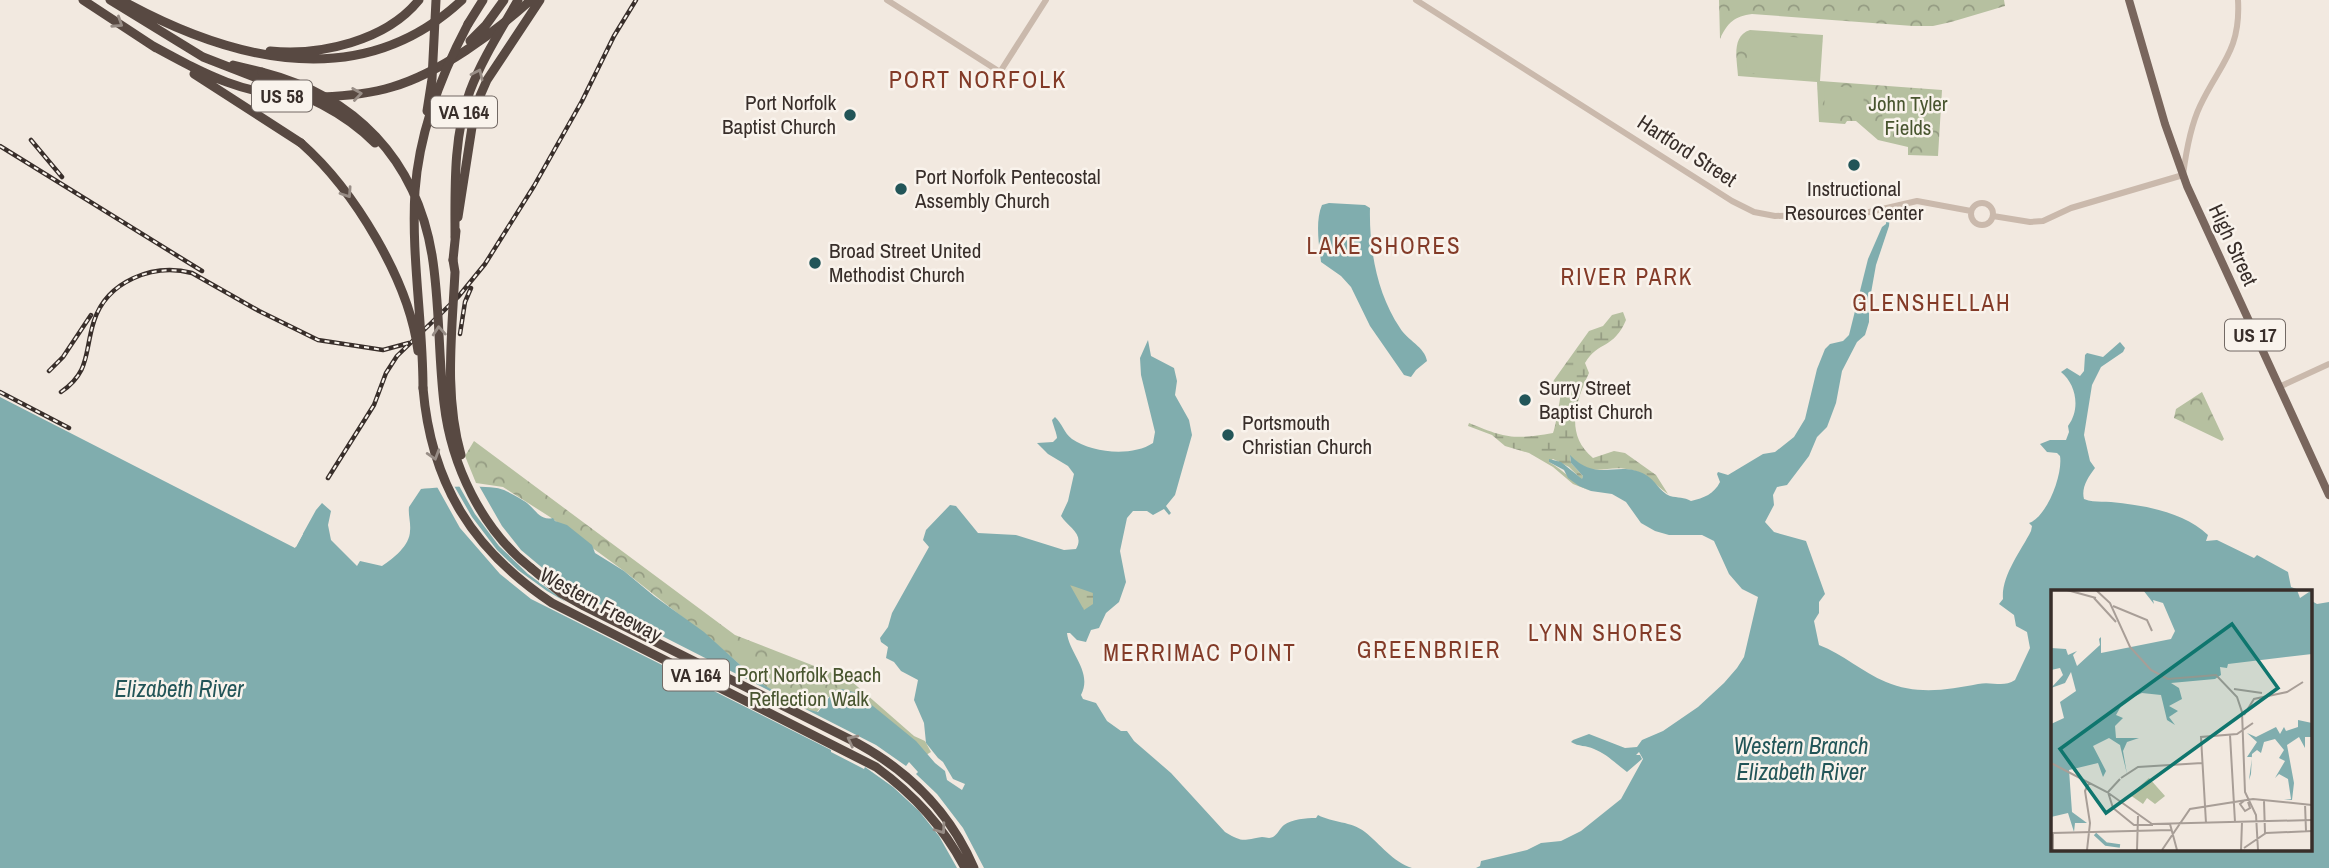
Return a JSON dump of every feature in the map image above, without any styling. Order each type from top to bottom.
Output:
[{"type":"highway","name":"US 58","points":[[83,0],[153,46],[223,82],[254,92],[287,97],[338,96],[379,91],[419,76],[447,60],[477,36],[504,0]]},
{"type":"highway","points":[[110,0],[193,51],[262,76],[284,78],[318,92],[358,118],[388,151],[410,189],[432,252],[444,404],[452,443],[465,479],[487,520],[514,556],[531,569]]},
{"type":"highway","name":"US 58","points":[[121,0],[171,25],[228,47],[285,58],[323,60],[380,49],[412,36],[443,17],[462,0]]},
{"type":"highway","points":[[206,39],[277,52],[326,48],[347,43],[382,28],[406,13],[419,0]]},
{"type":"highway","points":[[422,144],[432,79],[436,0]]},
{"type":"highway","name":"Western Freeway","points":[[483,0],[468,24],[443,77],[422,144],[415,189],[414,218],[423,339],[425,417],[432,449],[446,486],[474,533],[514,576],[552,603],[876,767],[911,794],[931,816],[965,868]]},
{"type":"highway","name":"Western Freeway","points":[[518,0],[469,93],[461,124],[456,181],[450,382],[452,406],[466,470],[484,507],[498,530],[531,569],[554,588],[584,606],[885,759],[909,777],[937,806],[954,830],[974,868]]},
{"type":"highway","points":[[447,60],[481,39],[531,0]]},
{"type":"highway","points":[[455,237],[478,104],[487,80],[540,0]]},
{"type":"highway","points":[[153,46],[301,143],[321,160],[344,188],[393,270],[413,327],[423,388]]},
{"type":"main road","name":"High Street","points":[[2129,0],[2183,175],[2329,495]]},
{"type":"street","points":[[887,0],[1000,72],[1046,0]]},
{"type":"street","name":"Hartford Street","points":[[1416,0],[1732,201],[1754,212],[1775,216],[1849,215],[1917,201],[1972,211]]},
{"type":"street","points":[[2183,175],[2196,116],[2230,53],[2237,27],[2238,0]]},
{"type":"street","name":"Hartford Street","points":[[1993,216],[2029,222],[2043,221],[2071,208],[2183,175]]},
{"type":"street","name":"Hartford Street","points":[[1984,204],[1990,207],[1993,216],[1990,222],[1980,225],[1973,220],[1972,211],[1975,206],[1984,204]]},
{"type":"street","points":[[2279,387],[2329,364]]},
{"type":"green space","points":[[1719,0],[2004,0],[2005,6],[1933,26],[1752,14],[1732,21],[1720,39]]},
{"type":"green space","name":"John Tyler Fields","points":[[1750,30],[1823,35],[1820,81],[1942,90],[1938,156],[1908,155],[1908,147],[1878,140],[1856,121],[1847,121],[1845,124],[1819,122],[1817,82],[1738,76],[1738,43],[1740,37]]},
{"type":"green space","points":[[1748,34],[1821,39],[1818,78],[1746,73]]},
{"type":"green space","points":[[1825,86],[1864,88],[1863,116],[1824,115]]},
{"type":"green space","points":[[1904,92],[1936,95],[1932,146],[1900,144]]},
{"type":"green space","points":[[1883,103],[1893,104],[1893,121],[1882,121]]},
{"type":"green space","points":[[1623,312],[1626,320],[1616,336],[1595,351],[1585,363],[1589,373],[1575,417],[1578,439],[1593,458],[1614,451],[1625,453],[1656,475],[1668,494],[1647,477],[1632,470],[1594,470],[1570,456],[1571,463],[1583,476],[1582,480],[1569,467],[1553,459],[1549,462],[1591,491],[1573,484],[1553,467],[1529,453],[1505,446],[1492,435],[1468,426],[1469,423],[1510,436],[1553,433],[1561,391],[1554,380],[1589,331],[1603,326],[1612,315]]},
{"type":"green space","points":[[2202,392],[2224,439],[2222,441],[2174,418],[2176,409]]},
{"type":"green space","name":"Port Norfolk Beach Reflection Walk","points":[[474,441],[735,635],[850,680],[914,736],[925,741],[931,752],[926,755],[835,696],[828,697],[817,712],[809,711],[763,685],[714,642],[624,571],[550,517],[503,487],[476,483],[465,456]]},
{"type":"green space","points":[[1062,567],[1102,596],[1081,621]]},
{"type":"water","points":[[1322,205],[1365,205],[1370,208],[1373,255],[1385,301],[1400,328],[1426,356],[1427,361],[1411,377],[1404,375],[1370,326],[1351,287],[1321,262],[1319,218]]},
{"type":"water","name":"Western Branch Elizabeth River","points":[[1890,214],[1889,226],[1876,265],[1865,335],[1857,342],[1842,371],[1836,403],[1827,427],[1817,437],[1809,456],[1787,485],[1777,487],[1773,495],[1774,505],[1765,522],[1774,532],[1806,541],[1825,594],[1819,602],[1819,613],[1814,621],[1819,645],[1877,678],[1909,689],[1944,689],[1983,683],[2006,684],[2015,680],[2030,648],[2027,632],[2016,626],[2014,615],[1999,604],[2003,599],[2008,573],[2031,531],[2032,526],[2029,523],[2042,513],[2048,504],[2059,473],[2060,456],[2047,452],[2040,444],[2050,440],[2066,440],[2069,432],[2075,397],[2070,383],[2061,372],[2067,368],[2080,376],[2084,371],[2087,353],[2103,357],[2120,342],[2125,348],[2123,352],[2101,367],[2092,385],[2084,435],[2090,461],[2095,468],[2084,487],[2084,499],[2136,505],[2175,515],[2208,535],[2206,541],[2217,540],[2254,558],[2257,555],[2288,572],[2291,587],[2299,590],[2051,590],[2051,850],[2312,850],[2312,601],[2317,604],[2329,602],[2329,868],[1476,868],[1481,861],[1527,850],[1541,843],[1561,841],[1581,831],[1621,799],[1643,759],[1639,752],[1636,755],[1640,755],[1642,759],[1627,772],[1599,751],[1571,742],[1589,734],[1625,748],[1637,747],[1642,740],[1663,731],[1698,707],[1724,683],[1744,657],[1758,597],[1742,589],[1729,574],[1714,541],[1702,535],[1669,535],[1655,531],[1641,523],[1626,502],[1612,494],[1579,486],[1568,478],[1564,470],[1549,462],[1549,459],[1561,462],[1582,479],[1583,476],[1571,463],[1570,455],[1590,468],[1636,471],[1649,477],[1666,494],[1691,501],[1715,490],[1720,482],[1718,472],[1728,475],[1763,454],[1775,452],[1794,437],[1805,419],[1817,369],[1825,349],[1830,344],[1843,341],[1849,335],[1868,259],[1882,227],[1886,224],[1887,215]]},
{"type":"water","name":"Elizabeth River","points":[[1148,340],[1151,356],[1174,368],[1177,381],[1175,395],[1189,420],[1192,435],[1175,495],[1166,506],[1171,513],[1169,515],[1164,509],[1153,515],[1147,511],[1133,511],[1127,518],[1120,551],[1126,582],[1119,602],[1106,613],[1099,628],[1091,630],[1086,642],[1067,633],[1084,678],[1081,695],[1083,699],[1096,703],[1107,721],[1121,731],[1127,731],[1134,741],[1171,773],[1225,832],[1236,838],[1271,838],[1287,823],[1316,818],[1318,815],[1360,828],[1393,857],[1412,868],[0,868],[0,397],[295,548],[322,503],[331,511],[328,525],[331,540],[357,566],[360,561],[382,566],[400,551],[409,536],[409,507],[421,489],[476,487],[504,490],[525,501],[541,516],[567,525],[592,545],[595,553],[624,571],[704,632],[759,682],[802,708],[818,712],[834,691],[842,689],[857,693],[916,741],[945,771],[947,780],[962,790],[965,784],[953,779],[943,762],[926,743],[924,723],[914,700],[918,680],[901,671],[894,662],[886,658],[888,647],[880,638],[929,547],[923,540],[926,530],[950,505],[956,506],[978,533],[1016,535],[1064,550],[1076,549],[1077,535],[1061,516],[1068,501],[1074,474],[1068,466],[1048,454],[1037,443],[1053,442],[1057,438],[1052,420],[1055,417],[1072,439],[1101,450],[1123,452],[1153,443],[1155,432],[1141,375],[1140,358]],"holes":[[[1070,585],[1093,593],[1093,604],[1084,610]]]},
{"type":"pier","points":[[0,393],[294,543],[300,532],[303,534],[296,547]]},
{"type":"pier","points":[[453,484],[472,517],[497,550],[518,570],[547,591],[566,602],[528,574],[499,546],[475,514],[458,484],[478,484],[502,526],[521,550],[564,586],[876,745],[906,766],[909,762],[918,772],[916,774],[937,794],[963,828],[984,868],[957,868],[939,836],[919,811],[893,787],[865,767],[864,769],[531,599],[500,574],[460,528],[436,485]]},
{"type":"railway","points":[[328,478],[374,405],[386,373],[397,356],[458,297],[485,264],[534,186],[636,0]]},
{"type":"railway","points":[[31,140],[62,177]]},
{"type":"railway","points":[[0,146],[202,271]]},
{"type":"railway","points":[[61,392],[71,384],[82,368],[100,307],[120,286],[147,273],[192,273],[318,340],[383,350],[409,343]]},
{"type":"railway","points":[[460,334],[465,302],[471,288]]},
{"type":"railway","points":[[49,371],[63,357],[91,315]]},
{"type":"railway","points":[[0,392],[69,428]]},
{"type":"place","name":"Port Norfolk Baptist Church","points":[[850,115]]},
{"type":"place","name":"Instructional Resources Center","points":[[1854,165]]},
{"type":"place","name":"Port Norfolk Pentecostal Assembly Church","points":[[901,189]]},
{"type":"place","name":"Broad Street United Methodist Church","points":[[815,263]]},
{"type":"place","name":"Surry Street Baptist Church","points":[[1525,400]]},
{"type":"place","name":"Portsmouth Christian Church","points":[[1228,435]]},
{"type":"district","name":"PORT NORFOLK","points":[[978,80]]},
{"type":"district","name":"LAKE SHORES","points":[[1384,246]]},
{"type":"district","name":"RIVER PARK","points":[[1627,277]]},
{"type":"district","name":"GLENSHELLAH","points":[[1932,303]]},
{"type":"district","name":"LYNN SHORES","points":[[1606,633]]},
{"type":"district","name":"GREENBRIER","points":[[1429,650]]},
{"type":"district","name":"MERRIMAC POINT","points":[[1200,653]]}]
